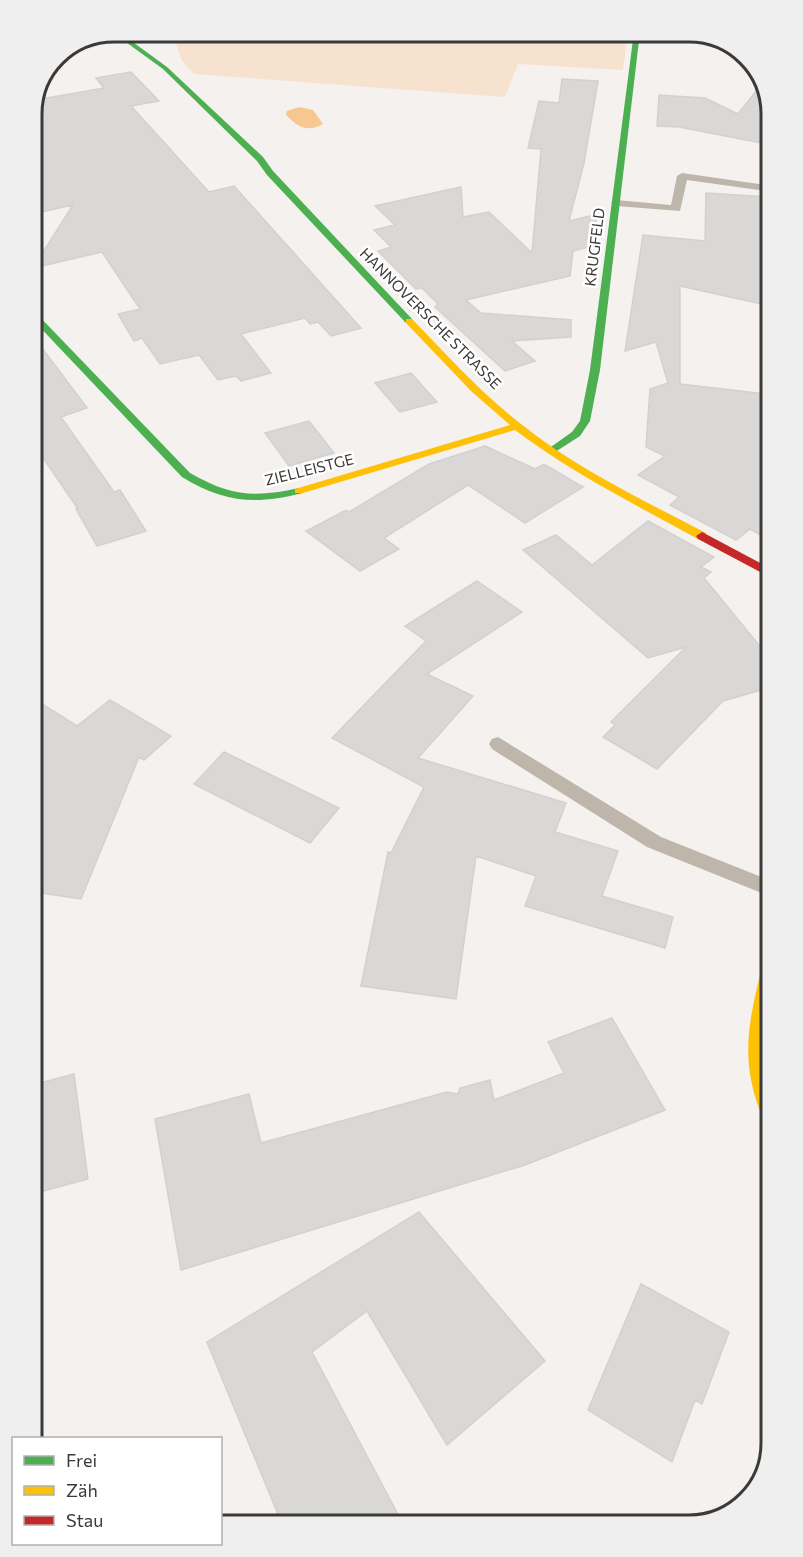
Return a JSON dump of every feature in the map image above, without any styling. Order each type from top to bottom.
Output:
[{"type":"street","name":"HANNOVERSCHE STRASSE","points":[[130,42],[163,67],[246,147],[265,162],[270,173],[336,246],[468,381],[517,426],[552,451],[617,490],[761,568]]},
{"type":"street","name":"KRUGFELD","points":[[552,451],[576,434],[585,421],[595,370],[636,42]]},
{"type":"street","name":"ZIELLEISTGE","points":[[42,324],[186,475],[210,490],[238,498],[273,498],[341,480],[517,426]]},
{"type":"street","points":[[761,1009],[755,1072],[761,1094]]},
{"type":"lane","points":[[616,203],[676,209],[682,176],[761,187]]},
{"type":"lane","points":[[498,744],[654,842],[761,885]]},
{"type":"shaded area","points":[[173,42],[627,42],[623,70],[518,64],[505,97],[194,74],[182,61],[176,44]]},
{"type":"shaded area","points":[[299,107],[313,110],[323,124],[307,128],[295,123],[286,115],[287,111]]},
{"type":"building","points":[[131,72],[159,101],[131,106],[209,192],[234,186],[361,328],[331,336],[318,322],[310,324],[305,318],[241,334],[271,373],[241,381],[236,376],[218,380],[199,355],[160,364],[142,338],[134,341],[118,314],[140,309],[102,252],[42,266],[42,254],[73,205],[42,212],[43,99],[104,88],[96,78]]},
{"type":"building","points":[[562,79],[598,81],[584,163],[569,221],[598,214],[589,247],[573,251],[570,276],[466,300],[481,313],[571,320],[571,337],[512,341],[535,361],[505,371],[435,307],[438,304],[422,288],[416,289],[378,251],[391,247],[374,230],[395,225],[375,206],[461,187],[463,217],[489,212],[532,253],[541,149],[528,148],[539,101],[559,103]]},
{"type":"building","points":[[757,90],[760,100],[761,143],[679,127],[657,126],[659,95],[705,98],[738,114]]},
{"type":"building","points":[[706,193],[761,197],[761,304],[680,286],[680,384],[761,393],[761,535],[750,529],[736,540],[670,505],[679,497],[638,475],[665,456],[646,447],[650,389],[668,383],[656,342],[625,351],[643,235],[705,241]]},
{"type":"building","points":[[42,348],[87,408],[61,417],[114,492],[120,490],[146,531],[97,546],[76,509],[78,509],[42,456]]},
{"type":"building","points":[[411,373],[437,402],[400,412],[375,383]]},
{"type":"building","points":[[309,421],[334,453],[289,466],[265,433]]},
{"type":"building","points":[[485,446],[535,469],[544,464],[583,487],[525,523],[468,485],[384,538],[399,549],[360,571],[306,531],[346,510],[349,512],[429,464]]},
{"type":"building","points":[[648,521],[714,557],[701,567],[711,572],[704,578],[761,647],[761,690],[723,701],[657,769],[603,737],[615,725],[611,722],[686,647],[648,658],[523,550],[556,535],[592,565]]},
{"type":"building","points":[[477,581],[522,612],[427,674],[473,696],[418,758],[566,803],[555,832],[618,851],[602,896],[673,917],[665,948],[525,906],[536,876],[476,856],[456,999],[361,986],[388,852],[391,853],[424,787],[332,738],[426,641],[405,626]]},
{"type":"building","points":[[110,700],[171,736],[144,760],[139,757],[81,899],[42,893],[42,704],[77,726]]},
{"type":"building","points":[[224,752],[339,808],[310,843],[194,784]]},
{"type":"building","points":[[612,1018],[665,1110],[525,1165],[181,1270],[155,1119],[249,1094],[261,1143],[447,1092],[458,1094],[460,1088],[490,1080],[494,1100],[564,1073],[548,1042]]},
{"type":"building","points":[[74,1074],[88,1179],[42,1191],[42,1082]]},
{"type":"building","points":[[419,1212],[545,1361],[447,1445],[367,1311],[312,1352],[398,1515],[278,1515],[207,1342]]},
{"type":"building","points":[[641,1284],[729,1332],[702,1404],[695,1400],[672,1462],[588,1410]]},
{"type":"traffic: fast","points":[[129,42],[165,68],[260,159],[270,173],[409,321]]},
{"type":"traffic: fast","points":[[552,451],[576,434],[585,421],[595,370],[636,42]]},
{"type":"traffic: fast","points":[[42,324],[186,475],[214,490],[240,497],[267,497],[299,491]]},
{"type":"traffic: slow","points":[[409,321],[489,402],[538,442],[607,485],[702,536]]},
{"type":"traffic: slow","points":[[299,491],[517,426]]},
{"type":"traffic: slow","points":[[761,1008],[756,1044],[756,1062],[761,1093]]},
{"type":"traffic: jam","points":[[702,536],[761,568]]}]
